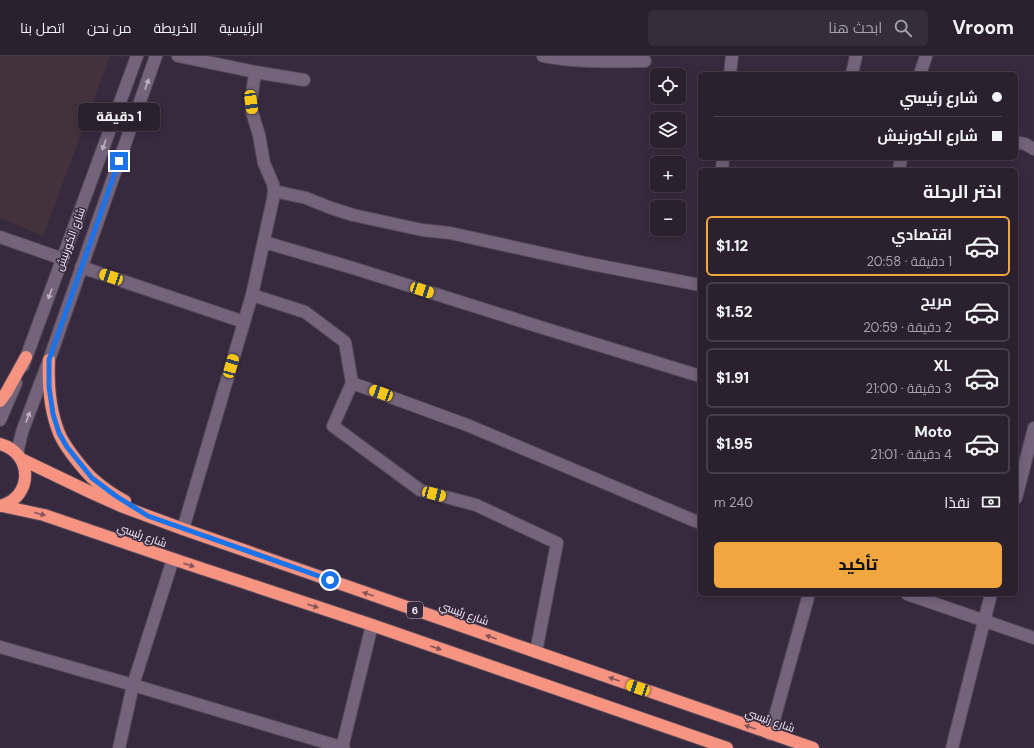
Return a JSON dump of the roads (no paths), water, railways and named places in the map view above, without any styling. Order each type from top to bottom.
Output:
[{"type":"highway","points":[[0,401],[26,357]]},
{"type":"highway","points":[[49,360],[49,387],[53,414],[59,433],[67,447],[92,478],[116,496],[148,516]]},
{"type":"highway","name":"شارع رئيسي","points":[[0,444],[10,448],[20,457],[121,506],[813,748]]},
{"type":"highway","points":[[1,506],[16,498],[22,490],[26,474],[20,457]]},
{"type":"highway","name":"شارع رئيسي","points":[[1,506],[44,515],[372,625],[727,748]]},
{"type":"street","name":"شارع الكورنيش","points":[[0,420],[26,357],[63,259],[137,56]]},
{"type":"street","name":"شارع الكورنيش","points":[[20,457],[18,449],[22,432],[49,360],[156,56]]},
{"type":"street","points":[[178,56],[255,72],[304,80]]},
{"type":"street","points":[[543,56],[556,59],[590,61],[645,60]]},
{"type":"street","points":[[730,72],[732,56]]},
{"type":"street","points":[[852,72],[856,56]]},
{"type":"street","points":[[921,72],[926,56]]},
{"type":"street","points":[[184,529],[252,295],[273,199],[273,184],[264,163],[259,135],[252,112],[251,102],[255,72]]},
{"type":"street","points":[[1018,142],[1025,144],[1034,149]]},
{"type":"street","points":[[274,191],[306,198],[330,208],[353,215],[415,228],[450,233],[586,263],[698,285]]},
{"type":"street","points":[[0,237],[63,259]]},
{"type":"street","points":[[264,242],[353,268],[698,375]]},
{"type":"street","points":[[81,267],[244,322]]},
{"type":"street","points":[[252,295],[305,312],[345,342],[352,383],[333,426],[420,490],[476,505],[557,543],[536,652]]},
{"type":"street","points":[[352,383],[467,425],[698,522]]},
{"type":"street","points":[[1018,490],[1034,428]]},
{"type":"street","points":[[118,748],[133,686],[173,559]]},
{"type":"street","points":[[770,734],[808,596]]},
{"type":"street","points":[[913,596],[1034,638]]},
{"type":"street","points":[[952,748],[990,596]]},
{"type":"street","points":[[0,647],[343,748],[372,625]]}]
